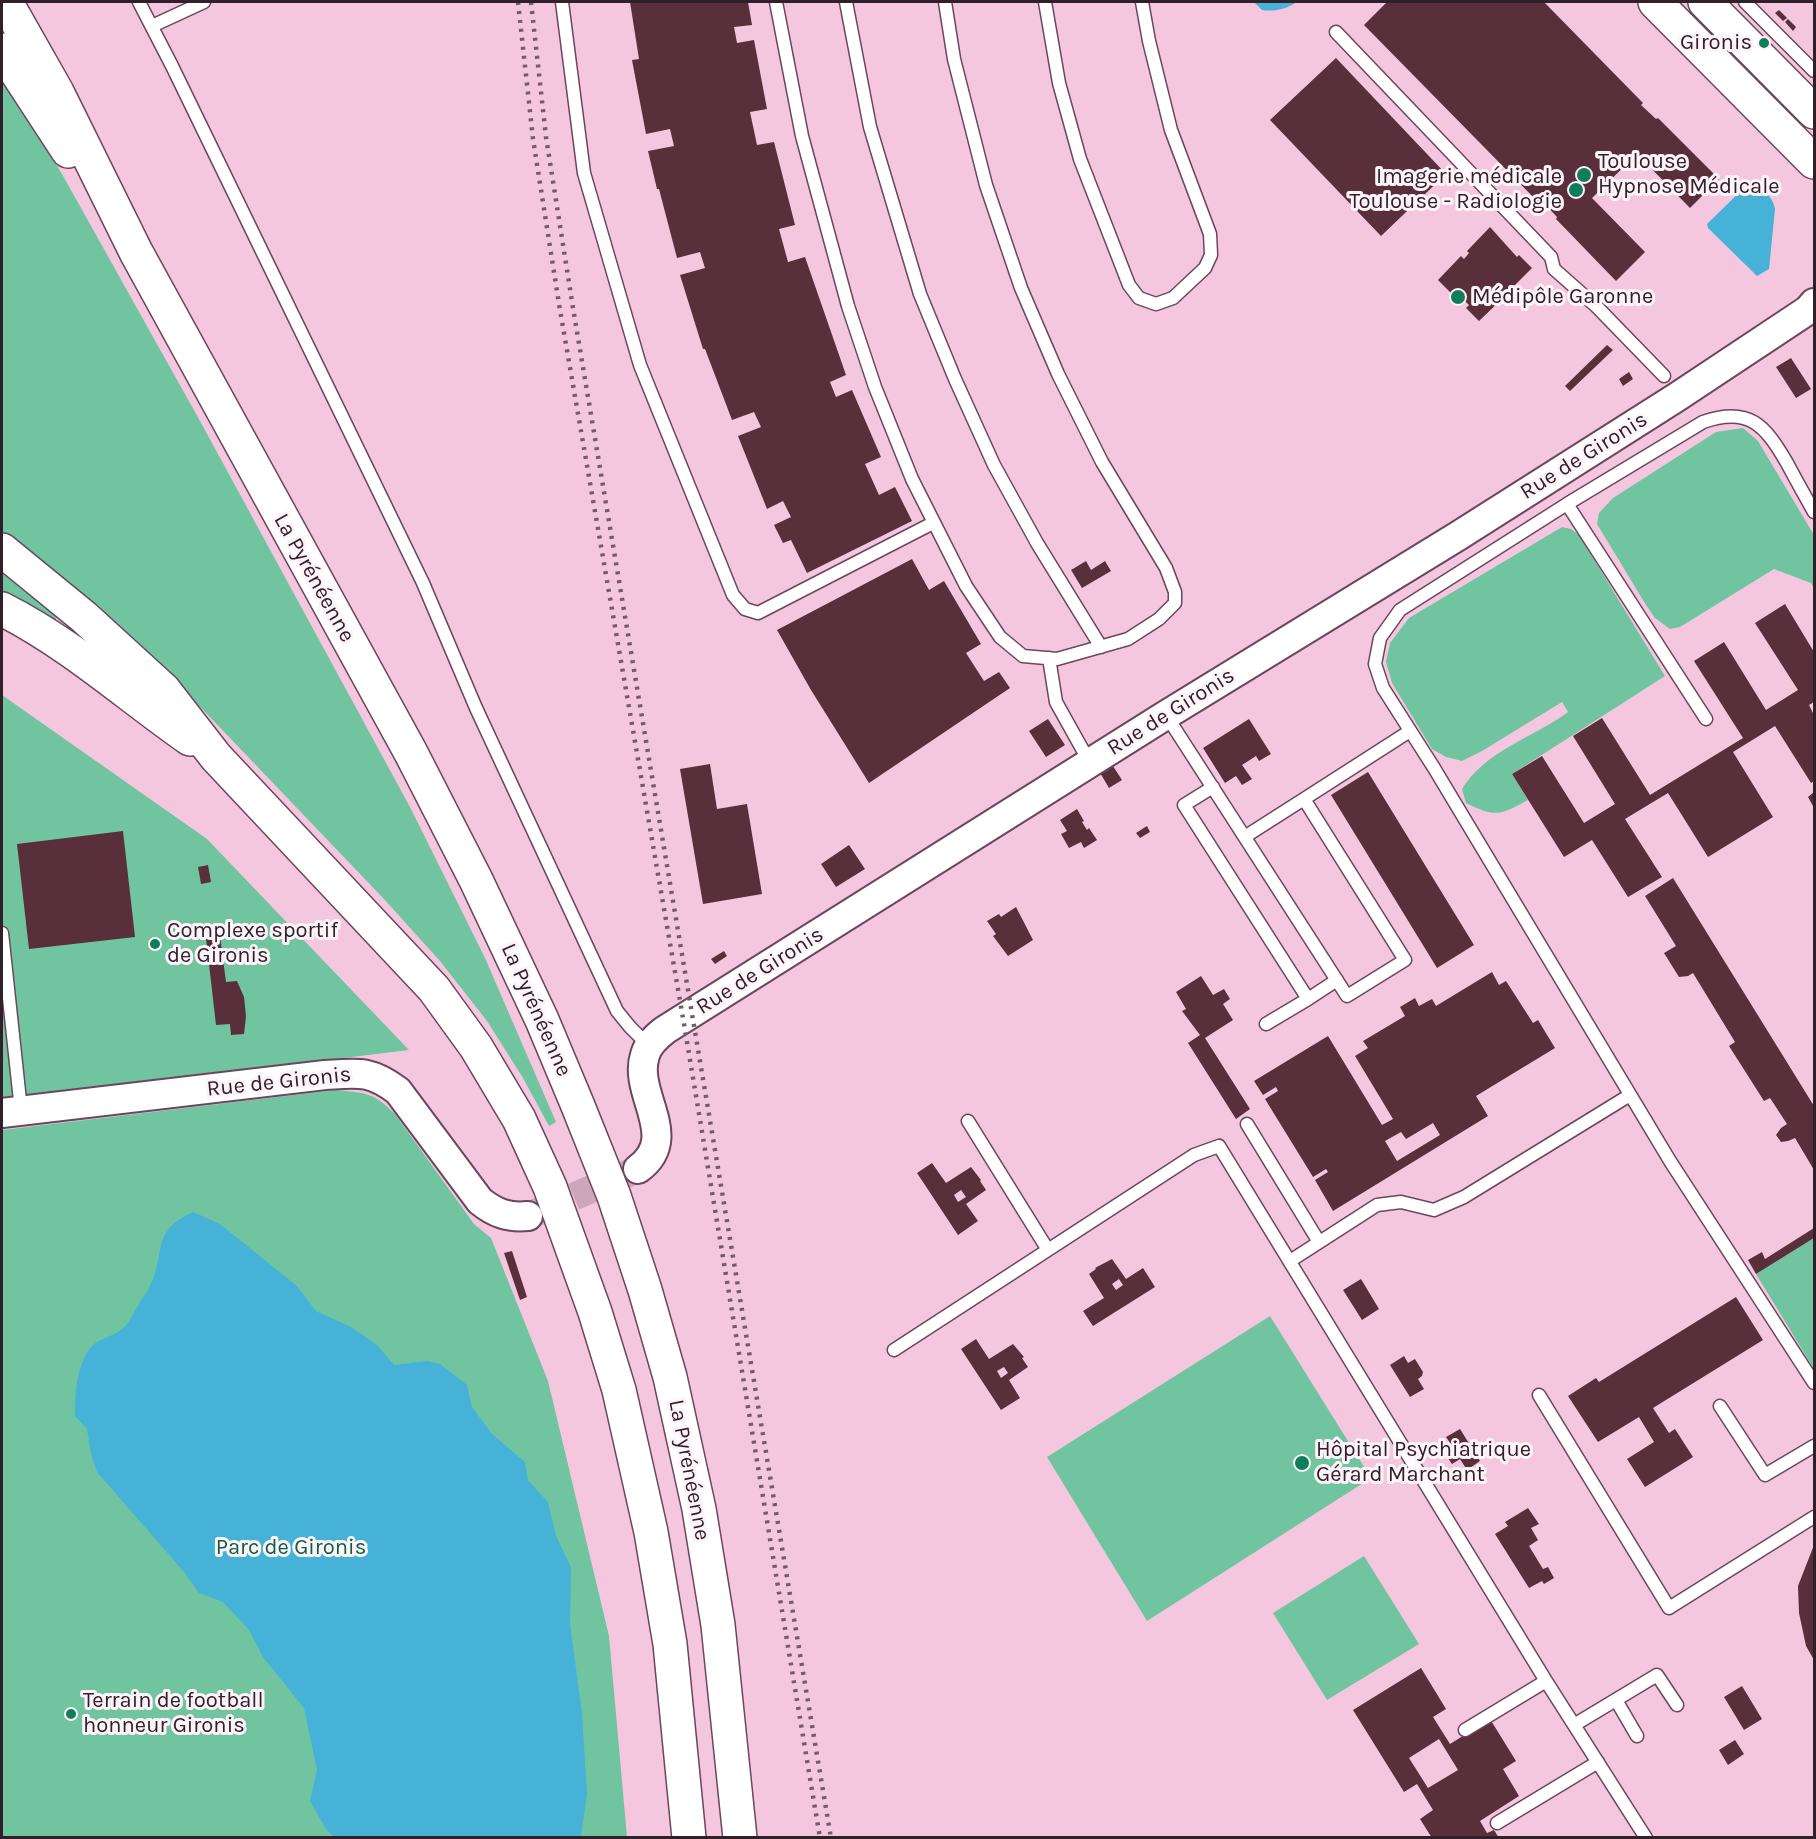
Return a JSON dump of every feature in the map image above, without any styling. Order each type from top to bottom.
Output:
[{"type":"main road","points":[[6,2],[57,92],[136,252]]},
{"type":"main road","points":[[1655,2],[1815,162]]},
{"type":"main road","points":[[1705,2],[1815,112]]},
{"type":"main road","points":[[2,51],[136,252]]},
{"type":"main road","name":"La Pyrénéenne","points":[[136,252],[411,753],[476,880],[542,1020],[614,1196],[645,1290],[670,1377],[699,1509],[718,1625],[740,1838]]},
{"type":"main road","points":[[2,550],[100,631],[164,690],[216,757],[434,989],[476,1047],[519,1119],[550,1187],[595,1312],[619,1390],[651,1532],[670,1644],[689,1838]]},
{"type":"main road","points":[[2,609],[60,642],[101,671],[145,708],[216,757]]},
{"type":"street","name":"Rue de Gironis","points":[[649,1046],[665,1030],[1166,715],[1458,536],[1677,397],[1812,307]]},
{"type":"street","points":[[639,1169],[649,1161],[655,1151],[657,1138],[643,1073],[644,1059],[649,1046]]},
{"type":"street","name":"Rue de Gironis","points":[[11,1112],[358,1073],[381,1078],[398,1091],[480,1201],[492,1211],[513,1218],[528,1216]]},
{"type":"lane","points":[[139,2],[423,583],[476,708],[617,1011],[630,1028],[649,1046]]},
{"type":"lane","points":[[152,26],[204,2]]},
{"type":"lane","points":[[562,2],[584,173],[640,365],[733,595],[745,609],[758,613],[933,523]]},
{"type":"lane","points":[[776,2],[802,136],[848,306],[879,397],[912,479],[966,586],[1000,637],[1023,656],[1058,658],[1128,639],[1160,619],[1175,603],[1175,592],[1166,568],[1102,462],[1058,374],[1021,288],[986,185],[954,59],[945,2]]},
{"type":"lane","points":[[846,2],[870,127],[920,294],[994,465],[1037,543],[1101,647]]},
{"type":"lane","points":[[1045,2],[1059,83],[1080,159],[1129,285],[1139,298],[1156,304],[1173,298],[1205,268],[1211,255],[1210,234],[1171,130],[1142,2]]},
{"type":"lane","points":[[1745,2],[1815,71]]},
{"type":"lane","points":[[1336,32],[1551,257],[1554,269],[1610,320],[1664,376]]},
{"type":"lane","points":[[1815,512],[1775,442],[1766,431],[1757,423],[1733,415],[1717,417],[1703,422],[1567,504],[1400,610],[1380,638],[1375,664],[1383,688],[1670,1161],[1815,1383]]},
{"type":"lane","points":[[1567,504],[1706,719]]},
{"type":"lane","points":[[1049,658],[1056,702],[1090,763]]},
{"type":"lane","points":[[1166,715],[1347,996],[1405,960],[1304,799]]},
{"type":"lane","points":[[1246,836],[1410,731]]},
{"type":"lane","points":[[1213,787],[1184,805],[1308,999]]},
{"type":"lane","points":[[2,933],[11,1112]]},
{"type":"lane","points":[[1266,1024],[1337,980]]},
{"type":"lane","points":[[1290,1261],[1377,1205],[1401,1202],[1434,1210],[1464,1197],[1630,1095]]},
{"type":"lane","points":[[968,1121],[1048,1250]]},
{"type":"lane","points":[[1247,1124],[1319,1242]]},
{"type":"lane","points":[[894,1350],[1194,1155],[1219,1146],[1546,1681],[1646,1838]]},
{"type":"lane","points":[[1539,1395],[1669,1608],[1815,1517]]},
{"type":"lane","points":[[1720,1406],[1765,1475],[1815,1446]]},
{"type":"lane","points":[[1574,1725],[1657,1675],[1677,1705]]},
{"type":"lane","points":[[1465,1730],[1546,1681]]},
{"type":"lane","points":[[1616,1700],[1637,1736]]},
{"type":"lane","points":[[1497,1823],[1598,1762]]},
{"type":"green space","points":[[2,76],[62,174],[200,421],[410,807],[485,958],[556,1122],[549,1126],[523,1078],[487,1021],[440,961],[383,898],[185,691],[64,582],[2,532]]},
{"type":"green space","points":[[1743,428],[1758,441],[1814,535],[1814,589],[1811,583],[1774,569],[1680,627],[1670,629],[1655,618],[1646,605],[1597,524],[1599,513],[1613,498],[1716,432]]},
{"type":"green space","points":[[1562,527],[1571,529],[1579,535],[1665,676],[1512,774],[1528,800],[1511,809],[1491,813],[1466,803],[1462,789],[1484,764],[1497,754],[1568,712],[1562,702],[1462,761],[1446,757],[1432,749],[1392,683],[1386,662],[1390,643],[1409,618]]},
{"type":"green space","points":[[2,571],[57,617],[54,622],[2,593]]},
{"type":"green space","name":"Complexe sportif de Gironis","points":[[2,695],[207,839],[409,1050],[2,1100]]},
{"type":"green space","name":"Parc de Gironis","points":[[336,1090],[368,1095],[381,1101],[395,1114],[474,1224],[491,1238],[548,1381],[609,1636],[627,1837],[2,1837],[2,1130]]},
{"type":"green space","points":[[1814,1238],[1814,1369],[1756,1274]]},
{"type":"green space","points":[[1270,1316],[1371,1478],[1147,1621],[1047,1457]]},
{"type":"green space","points":[[1364,1556],[1419,1644],[1327,1700],[1273,1613]]},
{"type":"water","points":[[1254,2],[1297,2],[1271,11],[1262,10]]},
{"type":"water","points":[[1752,180],[1769,196],[1775,209],[1769,269],[1757,276],[1708,228],[1707,224]]},
{"type":"water","points":[[193,1212],[220,1224],[297,1286],[316,1311],[351,1327],[377,1345],[394,1365],[427,1361],[440,1364],[467,1385],[472,1407],[492,1434],[525,1462],[528,1480],[548,1502],[556,1536],[571,1567],[570,1624],[582,1713],[587,1794],[581,1837],[334,1837],[326,1829],[310,1801],[317,1770],[304,1708],[263,1657],[249,1630],[223,1602],[199,1593],[184,1572],[97,1472],[87,1429],[75,1416],[80,1368],[94,1344],[121,1330],[129,1321],[154,1276],[164,1236],[179,1220]]},
{"type":"building","points":[[630,2],[748,2],[752,25],[734,27],[737,43],[754,40],[767,109],[750,112],[757,145],[774,142],[795,225],[779,229],[788,262],[805,257],[846,375],[830,382],[836,397],[852,390],[881,457],[865,464],[879,495],[895,487],[912,521],[807,573],[791,540],[783,543],[774,525],[791,517],[783,501],[767,509],[738,436],[761,427],[754,412],[732,420],[705,349],[703,349],[680,275],[705,268],[700,252],[677,258],[659,189],[657,189],[648,151],[674,146],[670,129],[646,134],[632,60],[639,59]]},
{"type":"building","points":[[1387,2],[1544,2],[1643,103],[1641,105],[1656,119],[1658,118],[1719,179],[1690,208],[1637,154],[1592,198],[1645,252],[1616,281],[1556,219],[1557,217],[1543,202],[1540,204],[1364,25]]},
{"type":"building","points":[[1779,10],[1787,18],[1783,21],[1775,13]]},
{"type":"building","points":[[1788,19],[1796,27],[1793,31],[1785,22]]},
{"type":"building","points":[[1336,58],[1446,174],[1381,236],[1270,120]]},
{"type":"building","points":[[1490,227],[1517,257],[1519,255],[1532,268],[1508,292],[1506,290],[1500,295],[1503,298],[1479,321],[1466,308],[1469,305],[1454,290],[1451,293],[1438,280],[1461,256],[1464,259],[1469,253],[1467,251]]},
{"type":"building","points":[[1607,345],[1613,350],[1570,391],[1565,386]]},
{"type":"building","points":[[1791,358],[1811,389],[1796,398],[1776,367]]},
{"type":"building","points":[[1629,372],[1633,379],[1623,386],[1619,379]]},
{"type":"building","points":[[912,559],[929,590],[944,581],[981,644],[966,653],[984,681],[999,672],[1010,688],[869,783],[777,630]]},
{"type":"building","points":[[1086,561],[1091,570],[1105,561],[1111,571],[1082,588],[1071,570]]},
{"type":"building","points":[[1785,604],[1814,652],[1814,702],[1809,705],[1814,715],[1814,781],[1811,783],[1775,726],[1733,752],[1773,817],[1708,857],[1668,793],[1625,819],[1662,877],[1628,897],[1592,840],[1564,857],[1512,774],[1542,756],[1584,823],[1615,804],[1573,736],[1602,718],[1650,795],[1743,738],[1694,661],[1724,642],[1766,710],[1798,690],[1755,623]]},
{"type":"building","points":[[1048,719],[1065,745],[1046,757],[1029,731]]},
{"type":"building","points":[[1249,719],[1271,754],[1259,761],[1256,756],[1242,765],[1252,779],[1242,785],[1236,776],[1225,783],[1203,748]]},
{"type":"building","points":[[1111,763],[1122,780],[1109,788],[1099,771]]},
{"type":"building","points":[[710,764],[717,809],[747,804],[762,894],[703,904],[680,769]]},
{"type":"building","points":[[1368,772],[1474,945],[1437,968],[1331,795]]},
{"type":"building","points":[[1814,792],[1814,808],[1808,797]]},
{"type":"building","points":[[1077,809],[1087,830],[1089,828],[1097,840],[1084,848],[1081,842],[1069,848],[1061,834],[1067,831],[1060,820]]},
{"type":"building","points":[[1147,826],[1150,832],[1140,838],[1136,833]]},
{"type":"building","points":[[123,831],[135,937],[29,949],[17,844]]},
{"type":"building","points":[[849,845],[865,869],[836,887],[821,864]]},
{"type":"building","points":[[208,865],[211,882],[201,884],[198,867]]},
{"type":"building","points":[[1673,878],[1814,1106],[1814,1170],[1795,1138],[1781,1142],[1776,1135],[1787,1124],[1770,1098],[1764,1101],[1729,1046],[1735,1042],[1693,973],[1679,977],[1664,953],[1676,946],[1645,896]]},
{"type":"building","points":[[1016,907],[1033,940],[1008,956],[993,936],[996,934],[987,921],[999,914],[1001,917]]},
{"type":"building","points":[[220,936],[226,982],[237,981],[244,997],[246,1016],[244,1034],[231,1035],[230,1024],[216,1025],[206,938]]},
{"type":"building","points":[[724,951],[727,956],[715,964],[711,959]]},
{"type":"building","points":[[1492,972],[1499,985],[1506,981],[1533,1023],[1538,1020],[1555,1048],[1476,1096],[1488,1116],[1333,1211],[1315,1180],[1328,1172],[1326,1169],[1313,1177],[1265,1099],[1278,1091],[1276,1087],[1263,1095],[1254,1081],[1328,1036],[1382,1125],[1393,1119],[1355,1056],[1368,1048],[1363,1041],[1405,1016],[1400,1007],[1415,998],[1419,1006],[1432,999],[1436,1006]],"holes":[[[1433,1123],[1440,1135],[1397,1161],[1385,1141],[1401,1132],[1406,1139]]]},
{"type":"building","points":[[1201,976],[1213,995],[1224,989],[1230,999],[1223,1004],[1233,1020],[1205,1038],[1250,1109],[1236,1119],[1188,1043],[1200,1035],[1182,1011],[1186,1009],[1176,992]]},
{"type":"building","points":[[932,1163],[946,1183],[971,1167],[986,1190],[966,1204],[978,1221],[958,1235],[917,1173]],"holes":[[[961,1190],[966,1197],[958,1202],[954,1195]]]},
{"type":"building","points":[[1814,1228],[1814,1238],[1756,1274],[1748,1260],[1762,1252],[1765,1259]]},
{"type":"building","points":[[512,1251],[527,1297],[520,1300],[504,1253]]},
{"type":"building","points":[[1112,1259],[1126,1279],[1143,1268],[1155,1287],[1093,1326],[1083,1311],[1104,1298],[1089,1274]],"holes":[[[1119,1279],[1123,1285],[1116,1290],[1112,1284]]]},
{"type":"building","points":[[1361,1279],[1379,1309],[1362,1320],[1343,1290]]},
{"type":"building","points":[[1736,1297],[1763,1340],[1653,1408],[1669,1433],[1675,1429],[1693,1457],[1645,1487],[1627,1459],[1654,1442],[1639,1417],[1598,1442],[1568,1396],[1596,1378],[1599,1382]]},
{"type":"building","points":[[976,1339],[989,1359],[1013,1344],[1024,1357],[1022,1358],[1028,1367],[1009,1380],[1020,1398],[1001,1410],[961,1349]],"holes":[[[1004,1367],[1008,1373],[1001,1378],[997,1371]]]},
{"type":"building","points":[[1404,1356],[1408,1363],[1415,1359],[1423,1372],[1418,1379],[1424,1389],[1410,1397],[1390,1365]]},
{"type":"building","points":[[1460,1429],[1480,1461],[1467,1470],[1460,1459],[1452,1464],[1444,1452],[1453,1447],[1446,1437]]},
{"type":"building","points":[[1528,1508],[1539,1524],[1531,1528],[1538,1540],[1529,1546],[1543,1569],[1548,1567],[1554,1578],[1544,1584],[1542,1581],[1529,1588],[1495,1534],[1508,1526],[1505,1522]]},
{"type":"building","points":[[1814,1545],[1814,1660],[1806,1646],[1799,1613],[1798,1586]]},
{"type":"building","points":[[1421,1668],[1446,1709],[1433,1717],[1450,1744],[1490,1719],[1516,1761],[1503,1769],[1519,1796],[1480,1821],[1487,1833],[1494,1830],[1499,1838],[1432,1838],[1420,1819],[1433,1810],[1417,1784],[1404,1792],[1353,1710]],"holes":[[[1439,1739],[1458,1770],[1428,1788],[1409,1758]]]},
{"type":"building","points":[[1742,1686],[1762,1719],[1744,1730],[1724,1697]]},
{"type":"building","points":[[1735,1740],[1744,1754],[1728,1765],[1719,1750]]},
{"type":"tunnel","points":[[535,1213],[638,1169]]},
{"type":"railway","points":[[518,2],[533,139],[560,310],[683,1018],[820,1838]]},
{"type":"railway","points":[[531,2],[546,137],[573,308],[831,1838]]},
{"type":"place","name":"Gironis","points":[[1764,43]]},
{"type":"place","name":"Toulouse Hypnose Médicale","points":[[1584,175]]},
{"type":"place","name":"Imagerie médicale Toulouse - Radiologie","points":[[1576,190]]},
{"type":"place","name":"Médipôle Garonne","points":[[1458,297]]},
{"type":"place","name":"Complexe sportif de Gironis","points":[[155,944]]},
{"type":"place","name":"Hôpital Psychiatrique Gérard Marchant","points":[[1302,1463]]},
{"type":"place","name":"Terrain de football honneur Gironis","points":[[71,1714]]}]
